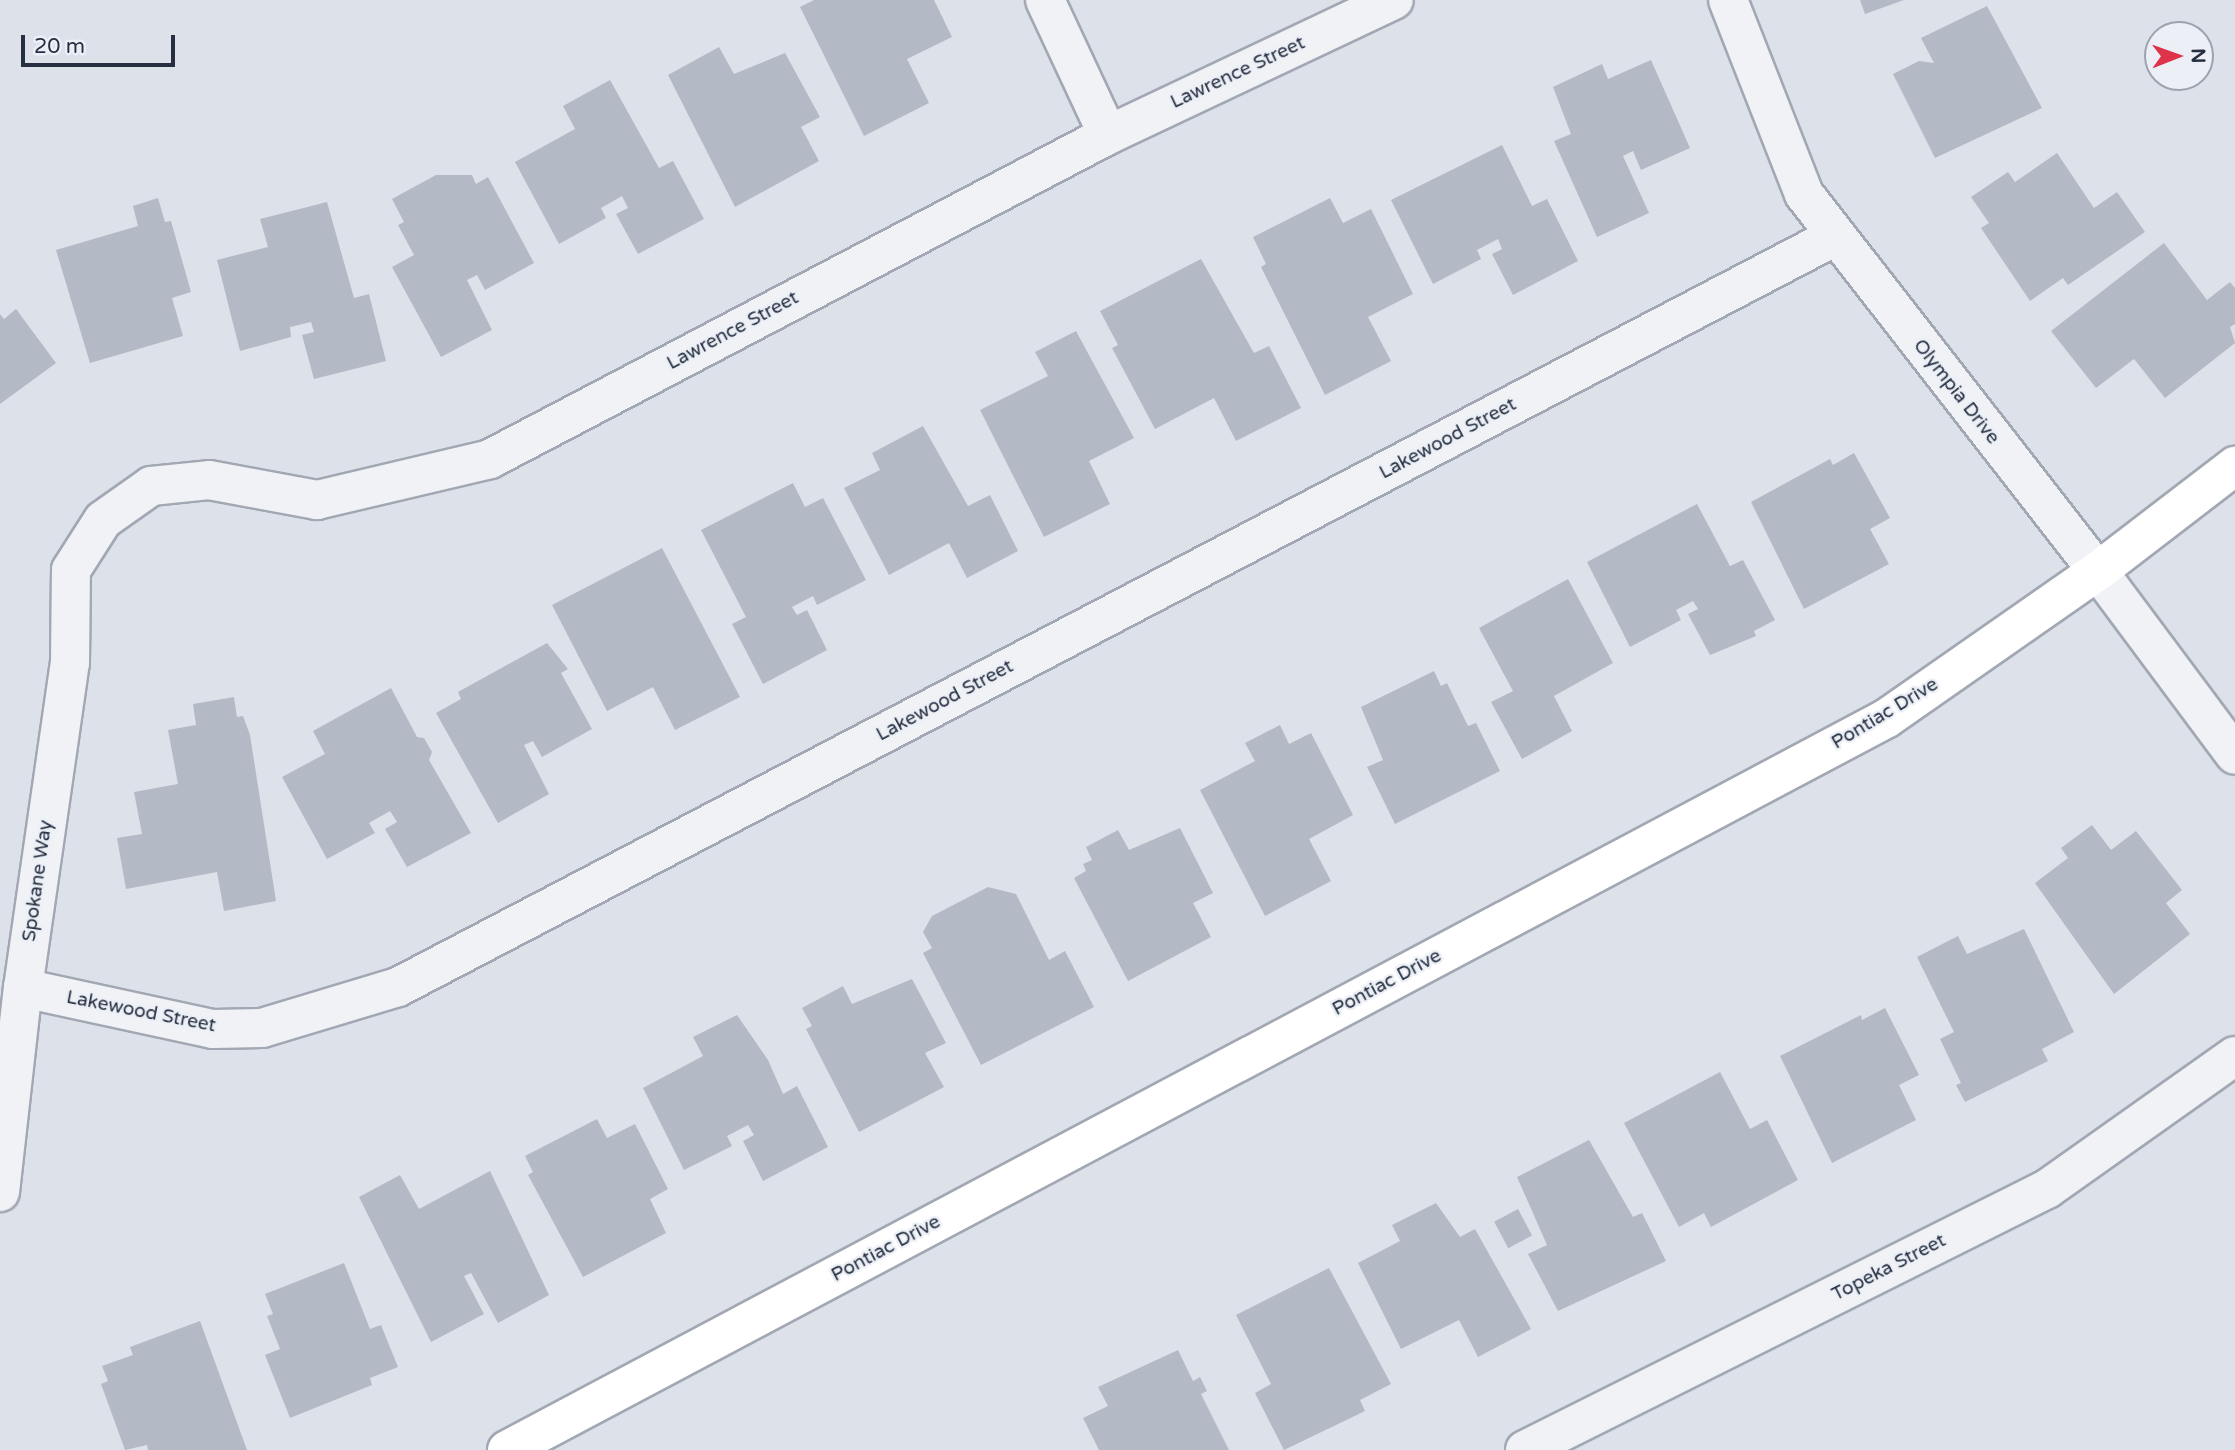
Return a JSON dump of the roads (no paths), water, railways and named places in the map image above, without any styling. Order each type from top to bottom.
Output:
[{"type":"main road","name":"Pontiac Drive","points":[[507,1450],[1887,718],[2098,571],[2235,466]]},
{"type":"street","points":[[1045,0],[1108,135]]},
{"type":"street","name":"Lawrence Street","points":[[71,570],[103,520],[151,486],[209,480],[317,500],[490,458],[1108,135],[1394,0]]},
{"type":"street","name":"Olympia Drive","points":[[1728,0],[1804,194],[1834,237],[2098,571],[2235,755]]},
{"type":"street","name":"Lakewood Street","points":[[23,988],[213,1029],[262,1028],[398,987],[1834,237]]},
{"type":"street","name":"Spokane Way","points":[[0,1192],[23,988],[70,663],[71,570]]},
{"type":"street","name":"Topeka Street","points":[[1525,1450],[2047,1189],[2235,1056]]}]
